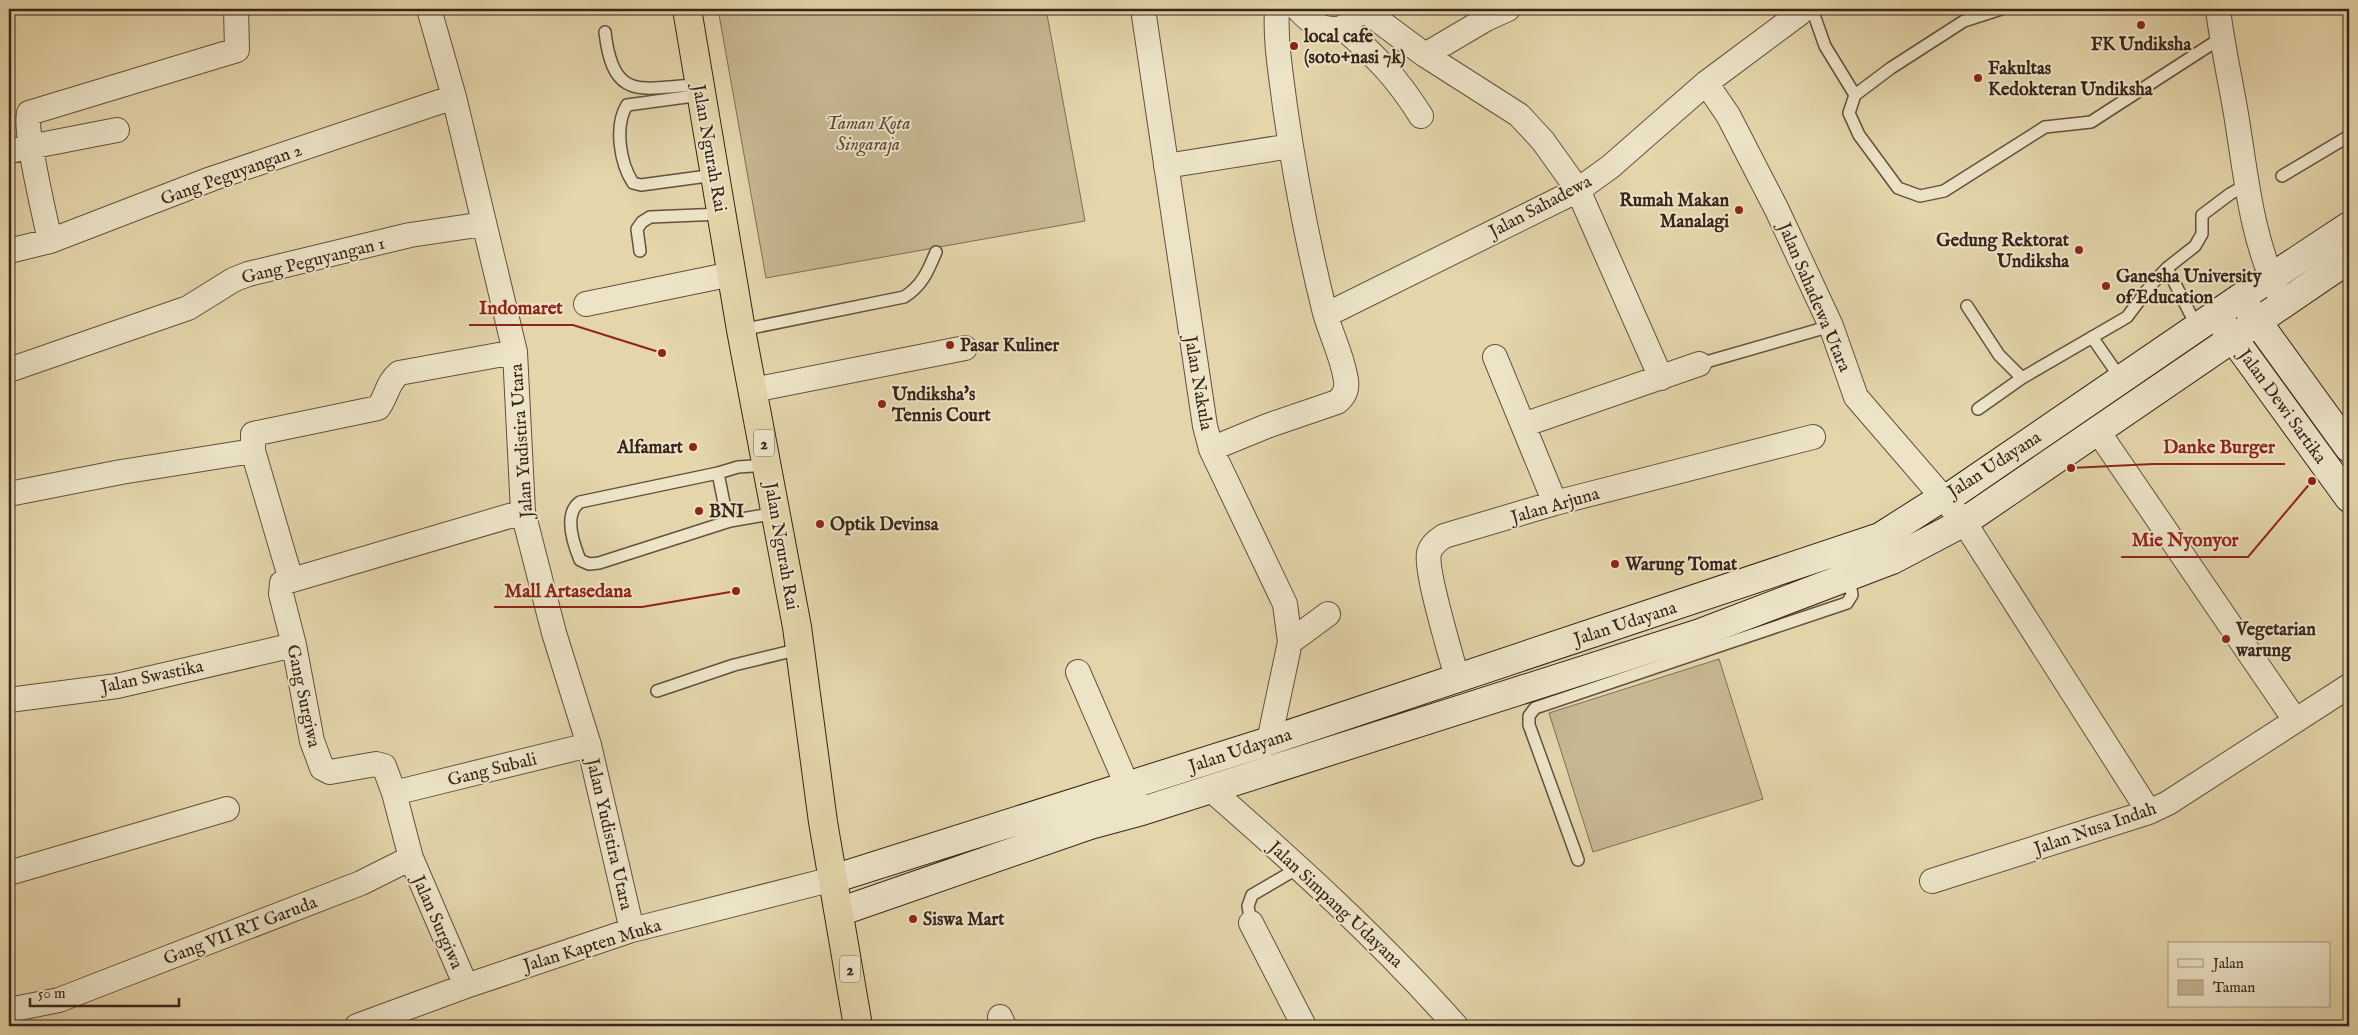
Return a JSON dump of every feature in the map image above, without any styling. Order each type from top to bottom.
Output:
[{"type":"highway","name":"Jalan Ngurah Rai","points":[[687,9],[732,274],[800,649],[823,822],[858,1026]]},
{"type":"street","points":[[50,241],[28,118],[33,110],[237,50],[236,9]]},
{"type":"street","name":"Jalan Yudistira Utara","points":[[428,9],[454,96],[515,352],[524,512],[554,633],[589,745],[632,930]]},
{"type":"street","name":"Jalan Nakula","points":[[1143,9],[1203,416],[1211,449],[1285,604],[1290,642],[1269,741]]},
{"type":"street","points":[[1211,449],[1267,426],[1337,402],[1343,397],[1346,390],[1346,375],[1326,315],[1307,236],[1291,146],[1276,34],[1277,9]]},
{"type":"street","points":[[1298,9],[1311,22],[1322,29],[1343,28],[1363,9],[1425,55],[1519,115],[1543,141],[1578,190],[1661,378]]},
{"type":"street","points":[[1425,55],[1483,14],[1508,9]]},
{"type":"street","name":"Jalan Sahadewa","points":[[1326,315],[1578,190],[1610,166],[1706,84],[1800,13],[1802,9]]},
{"type":"street","points":[[2218,9],[2221,38],[2236,113],[2246,185],[2270,277],[2283,303]]},
{"type":"street","points":[[1343,28],[1380,60],[1406,92],[1421,116]]},
{"type":"street","name":"Jalan Sahadewa Utara","points":[[1706,84],[1728,115],[1768,192],[1831,326],[1856,397],[1964,522],[2149,812]]},
{"type":"street","name":"Gang Peguyangan 2","points":[[9,251],[50,241],[219,176],[454,96]]},
{"type":"street","points":[[9,151],[118,130]]},
{"type":"street","points":[[1166,166],[1291,146]]},
{"type":"street","name":"Gang Peguyangan 1","points":[[9,370],[188,308],[233,280],[248,274],[410,235],[484,224]]},
{"type":"street","name":"Jalan Udayana","points":[[833,879],[1269,741],[1880,537],[1943,497],[1952,495],[2270,277],[2349,226]]},
{"type":"street","name":"Jalan Udayana","points":[[839,912],[1090,825],[1142,811],[1209,788],[1431,720],[1704,641],[1892,560],[1964,522],[2256,320],[2349,259]]},
{"type":"street","points":[[586,304],[732,274]]},
{"type":"street","name":"Jalan Dewi Sartika","points":[[2240,298],[2349,448]]},
{"type":"street","name":"Jalan Dewi Sartika","points":[[2206,321],[2233,337],[2349,498]]},
{"type":"street","points":[[753,390],[965,348]]},
{"type":"street","points":[[9,494],[121,472],[253,442],[378,408],[384,400],[388,385],[399,373],[515,352]]},
{"type":"street","points":[[1495,357],[1555,504]]},
{"type":"street","points":[[1523,425],[1699,364]]},
{"type":"street","points":[[2097,430],[2295,720]]},
{"type":"street","name":"Jalan Arjuna","points":[[1457,678],[1430,572],[1429,553],[1435,542],[1444,536],[1555,504],[1814,437]]},
{"type":"street","name":"Gang Surgiwa","points":[[253,442],[286,582],[281,594],[294,645],[312,741],[322,768],[330,772],[376,764],[384,766],[394,793],[410,858]]},
{"type":"street","points":[[286,582],[524,512]]},
{"type":"street","points":[[1690,601],[1704,641]]},
{"type":"street","points":[[1290,642],[1328,614]]},
{"type":"street","name":"Jalan Swastika","points":[[9,700],[117,686],[294,645]]},
{"type":"street","points":[[1078,672],[1127,785],[1142,811]]},
{"type":"street","name":"Jalan Nusa Indah","points":[[1932,881],[2149,812],[2168,803],[2349,686]]},
{"type":"street","points":[[1421,690],[1431,720]]},
{"type":"street","name":"Gang Subali","points":[[394,793],[589,745]]},
{"type":"street","name":"Jalan Simpang Udayana","points":[[1209,788],[1300,867],[1410,974],[1456,1026]]},
{"type":"street","points":[[9,873],[227,809]]},
{"type":"street","name":"Jalan Surgiwa","points":[[410,858],[466,986]]},
{"type":"street","name":"Gang VII RT Garuda","points":[[9,1010],[59,1000],[361,883],[410,858]]},
{"type":"street","name":"Jalan Kapten Muka","points":[[357,1026],[466,986],[632,930],[833,879]]},
{"type":"street","points":[[1251,923],[1304,1026]]},
{"type":"lane","points":[[1812,9],[1825,46],[1854,95]]},
{"type":"lane","points":[[2001,9],[1964,21],[1891,68],[1854,95],[1849,113],[1859,135],[1898,188],[1920,196],[1944,191],[2045,126],[2091,122],[2221,38]]},
{"type":"lane","points":[[605,32],[608,54],[614,72],[625,82],[639,89],[700,90]]},
{"type":"lane","points":[[700,90],[627,105],[622,114],[620,143],[627,174],[633,183],[641,185],[715,175]]},
{"type":"lane","points":[[2282,176],[2349,136]]},
{"type":"lane","points":[[1978,409],[2022,378],[2127,317],[2151,284],[2167,268],[2195,246],[2202,234],[2202,215],[2230,194],[2246,185]]},
{"type":"lane","points":[[640,251],[637,229],[642,222],[650,217],[722,214]]},
{"type":"lane","points":[[742,330],[904,297],[917,289],[930,267],[936,252]]},
{"type":"lane","points":[[2167,268],[2206,321]]},
{"type":"lane","points":[[1967,306],[1999,355],[2022,378]]},
{"type":"lane","points":[[1699,364],[1831,326]]},
{"type":"lane","points":[[2092,338],[2121,379]]},
{"type":"lane","points":[[768,465],[738,467],[718,473],[580,502],[571,513],[574,546],[580,560],[589,564],[730,521],[776,513]]},
{"type":"lane","points":[[718,473],[726,512],[730,521]]},
{"type":"lane","points":[[1578,860],[1529,725],[1529,716],[1535,708],[1704,641]]},
{"type":"lane","points":[[657,691],[734,666],[800,649]]},
{"type":"lane","points":[[1251,923],[1248,906],[1252,895],[1300,867]]},
{"type":"green space","name":"Taman Kota Singaraja","points":[[718,9],[1046,9],[1085,221],[766,278]]},
{"type":"green space","points":[[1719,659],[1763,799],[1593,852],[1549,713]]},
{"type":"place","name":"FK Undiksha","points":[[2141,25]]},
{"type":"place","name":"local cafe (soto+nasi 7k)","points":[[1294,46]]},
{"type":"place","name":"Fakultas Kedokteran Undiksha","points":[[1978,78]]},
{"type":"place","name":"Rumah Makan Manalagi","points":[[1739,210]]},
{"type":"place","name":"Gedung Rektorat Undiksha","points":[[2079,250]]},
{"type":"place","name":"Ganesha University of Education","points":[[2106,286]]},
{"type":"place","name":"Pasar Kuliner","points":[[950,345]]},
{"type":"place","name":"Indomaret","points":[[662,353]]},
{"type":"place","name":"Undiksha's Tennis Court","points":[[882,404]]},
{"type":"place","name":"Alfamart","points":[[693,447]]},
{"type":"place","name":"Danke Burger","points":[[2071,468]]},
{"type":"place","name":"Mie Nyonyor","points":[[2312,481]]},
{"type":"place","name":"BNI","points":[[699,511]]},
{"type":"place","name":"Optik Devinsa","points":[[820,524]]},
{"type":"place","name":"Warung Tomat","points":[[1615,564]]},
{"type":"place","name":"Mall Artasedana","points":[[736,591]]},
{"type":"place","name":"Vegetarian warung","points":[[2226,639]]},
{"type":"place","name":"Siswa Mart","points":[[913,919]]}]
